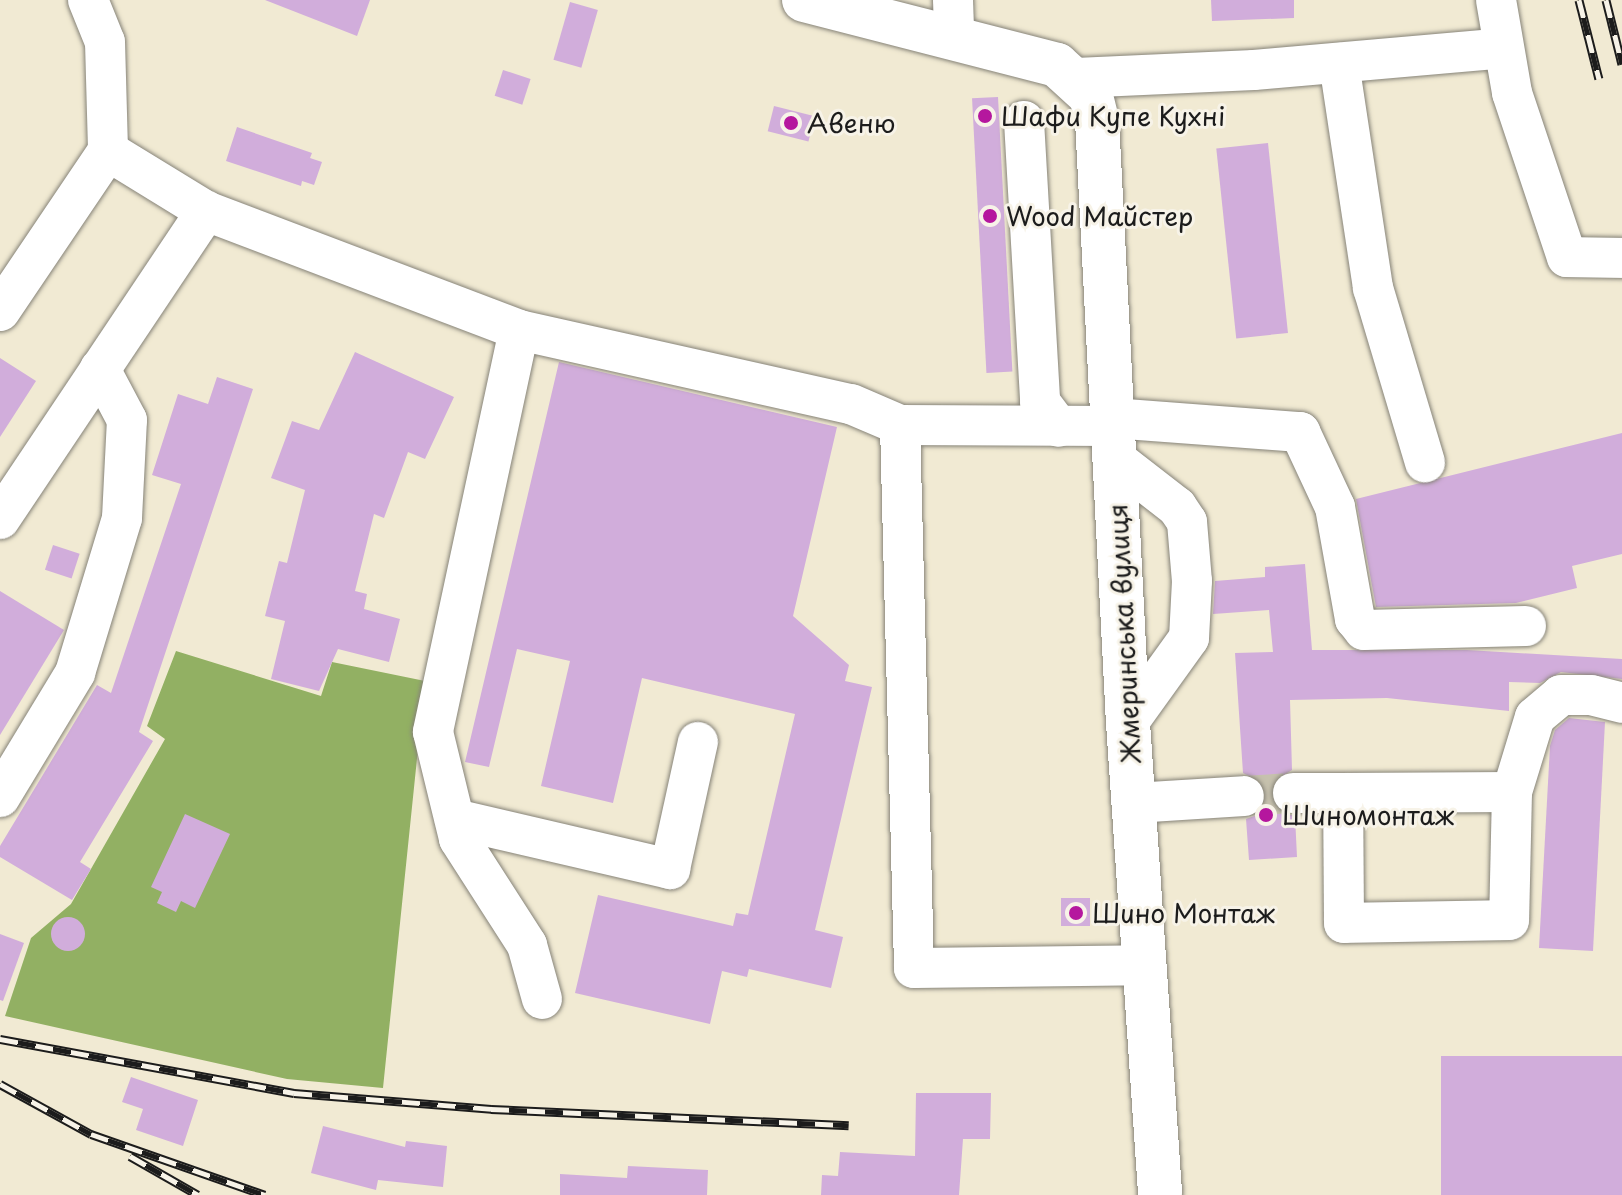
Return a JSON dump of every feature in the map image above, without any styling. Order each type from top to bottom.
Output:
[{"type":"main road","points":[[804,0],[954,19],[1057,65],[1076,78]]},
{"type":"main road","name":"Жмеринська вулиця","points":[[1076,78],[1091,96],[1097,120],[1128,723],[1160,1195]]},
{"type":"lane","points":[[0,311],[108,151],[105,42],[88,0]]},
{"type":"lane","points":[[1496,0],[1512,93],[1567,257],[1622,258]]},
{"type":"lane","points":[[1076,78],[1339,63],[1503,48]]},
{"type":"lane","points":[[1339,63],[1373,288],[1425,462]]},
{"type":"lane","points":[[1024,121],[1040,402],[1059,427]]},
{"type":"lane","points":[[108,151],[206,211],[519,330],[851,404],[900,425],[1059,427],[1113,434],[1300,432],[1335,507],[1355,619],[1364,630],[1526,626]]},
{"type":"lane","points":[[0,519],[206,211]]},
{"type":"lane","points":[[519,330],[433,732],[459,839],[527,945],[542,999]]},
{"type":"lane","points":[[0,797],[75,673],[122,518],[127,420],[100,369]]},
{"type":"lane","points":[[900,425],[914,968],[1145,965]]},
{"type":"lane","points":[[1113,434],[1187,522],[1192,581],[1189,638],[1128,723]]},
{"type":"lane","points":[[1343,793],[1344,923],[1509,920],[1512,792],[1535,717],[1561,695],[1591,695],[1622,703]]},
{"type":"lane","points":[[455,819],[670,869],[698,742]]},
{"type":"lane","points":[[1293,793],[1512,792]]},
{"type":"lane","points":[[1134,803],[1244,796]]},
{"type":"green space","points":[[176,651],[321,696],[332,662],[425,681],[383,1088],[287,1079],[5,1016],[31,938],[71,904],[165,739],[147,726]]},
{"type":"building","points":[[265,0],[370,0],[357,36]]},
{"type":"building","points":[[1211,0],[1294,0],[1294,18],[1212,21]]},
{"type":"building","points":[[570,2],[598,10],[581,68],[553,60]]},
{"type":"building","points":[[503,70],[531,79],[522,105],[495,96]]},
{"type":"building","points":[[998,97],[1012,372],[986,373],[972,98]]},
{"type":"building","name":"Авеню","points":[[774,106],[815,116],[808,141],[768,131]]},
{"type":"building","points":[[237,127],[312,153],[310,158],[322,162],[314,185],[302,181],[301,186],[226,161]]},
{"type":"building","points":[[1268,143],[1288,333],[1236,338],[1216,148]]},
{"type":"building","points":[[355,352],[454,397],[425,459],[408,452],[384,518],[374,514],[355,591],[367,594],[364,609],[400,619],[389,662],[338,649],[319,691],[271,679],[285,621],[265,616],[279,561],[287,563],[305,490],[271,478],[292,421],[319,430]]},
{"type":"building","points":[[0,358],[36,381],[0,437]]},
{"type":"building","points":[[559,362],[837,427],[793,616],[849,665],[845,681],[872,687],[815,930],[843,937],[831,988],[749,969],[747,977],[722,971],[710,1024],[575,993],[598,895],[733,926],[736,913],[748,915],[795,714],[642,678],[613,803],[541,786],[570,661],[517,649],[489,767],[465,762]]},
{"type":"building","points":[[217,377],[253,389],[139,732],[153,741],[80,862],[91,869],[72,900],[0,857],[0,846],[97,685],[111,693],[181,484],[152,475],[178,394],[208,404]]},
{"type":"building","points":[[1622,433],[1622,554],[1572,566],[1577,588],[1516,603],[1376,607],[1356,499]]},
{"type":"building","points":[[53,545],[80,554],[72,578],[45,570]]},
{"type":"building","points":[[1305,564],[1312,650],[1467,650],[1622,659],[1622,679],[1561,672],[1540,683],[1509,682],[1509,711],[1387,698],[1290,700],[1292,770],[1274,781],[1270,794],[1281,812],[1295,816],[1297,857],[1249,860],[1246,819],[1257,815],[1267,795],[1263,783],[1243,773],[1235,653],[1273,652],[1269,610],[1213,614],[1215,581],[1265,577],[1265,567]]},
{"type":"building","points":[[0,591],[64,630],[0,735]]},
{"type":"building","points":[[1569,718],[1605,722],[1593,951],[1539,948],[1550,746],[1555,730]]},
{"type":"building","points":[[185,814],[230,834],[195,908],[181,901],[176,912],[157,903],[162,892],[151,887]]},
{"type":"building","name":"Шино Монтаж","points":[[1061,898],[1090,898],[1090,926],[1061,926]]},
{"type":"building","points":[[68,917],[80,922],[85,934],[80,946],[68,951],[56,946],[51,934],[56,922]]},
{"type":"building","points":[[0,934],[24,943],[3,1001],[0,1000]]},
{"type":"building","points":[[1441,1056],[1622,1056],[1622,1195],[1441,1195]]},
{"type":"building","points":[[131,1077],[198,1100],[183,1146],[136,1130],[143,1109],[122,1102]]},
{"type":"building","points":[[916,1093],[991,1093],[990,1139],[963,1139],[959,1195],[821,1195],[822,1175],[838,1176],[840,1152],[915,1156]]},
{"type":"building","points":[[323,1126],[405,1147],[406,1141],[447,1146],[443,1187],[378,1180],[376,1190],[311,1173]]},
{"type":"building","points":[[628,1166],[708,1170],[707,1195],[560,1195],[560,1174],[627,1178]]},
{"type":"tunnel","points":[[1244,796],[1293,793]]},
{"type":"railway","points":[[1579,0],[1599,79]]},
{"type":"railway","points":[[1606,0],[1622,64]]},
{"type":"railway","points":[[0,1039],[294,1093],[491,1109],[849,1125]]},
{"type":"railway","points":[[0,1084],[91,1134],[265,1195]]},
{"type":"railway","points":[[130,1156],[198,1195]]},
{"type":"place","name":"Шафи Купе Кухні","points":[[985,116]]},
{"type":"place","name":"Авеню","points":[[791,123]]},
{"type":"place","name":"Wood Майстер","points":[[990,216]]},
{"type":"place","name":"Шиномонтаж","points":[[1266,815]]},
{"type":"place","name":"Шино Монтаж","points":[[1076,913]]}]
